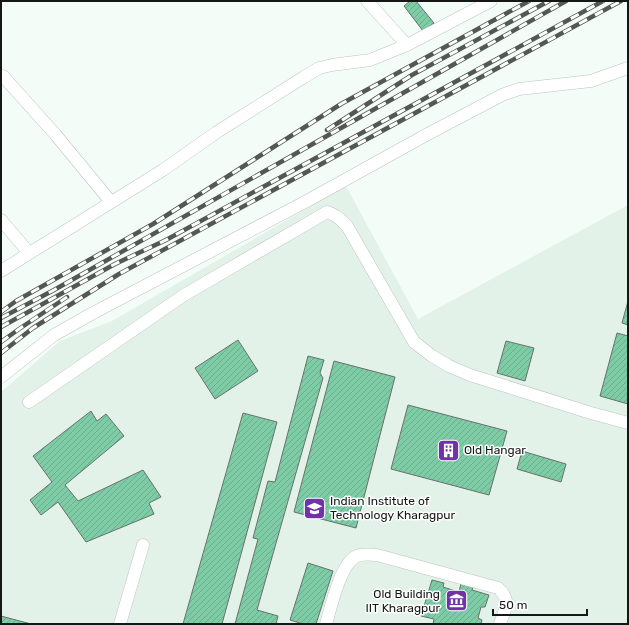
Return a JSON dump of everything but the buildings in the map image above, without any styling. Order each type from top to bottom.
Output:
[{"type":"street","points":[[367,1],[407,45]]},
{"type":"street","points":[[1,271],[163,170],[224,127],[319,68],[370,60],[407,45],[491,1]]},
{"type":"street","points":[[1,377],[54,335],[100,309],[305,202],[502,95],[519,89],[592,81],[628,68]]},
{"type":"street","points":[[3,76],[55,134],[111,202]]},
{"type":"street","points":[[29,402],[184,295],[327,212],[338,217],[347,226],[414,342],[432,356],[449,366],[470,375],[628,423]]},
{"type":"street","points":[[1,220],[29,253]]},
{"type":"street","points":[[120,624],[143,545]]},
{"type":"street","points":[[326,624],[343,571],[351,560],[356,556],[362,555],[377,555],[498,588],[505,594],[507,602],[500,624]]},
{"type":"shaded area","name":"Indian Institute of Technology Kharagpur","points":[[346,186],[418,319],[628,205],[628,624],[1,624],[1,392],[60,341],[112,321]]},
{"type":"railway","points":[[1,312],[16,301],[153,224],[341,104],[529,1]]},
{"type":"railway","points":[[327,130],[412,75],[549,1]]},
{"type":"railway","points":[[1,318],[54,290],[566,1]]},
{"type":"railway","points":[[1,327],[115,264],[166,240],[603,1]]},
{"type":"railway","points":[[1,353],[33,328],[119,274],[621,1]]},
{"type":"railway","points":[[1,342],[67,297]]},
{"type":"place","name":"Old Hangar","points":[[449,450]]},
{"type":"place","name":"Indian Institute of Technology Kharagpur","points":[[314,508]]},
{"type":"place","name":"Old Building IIT Kharagpur","points":[[456,601]]}]
